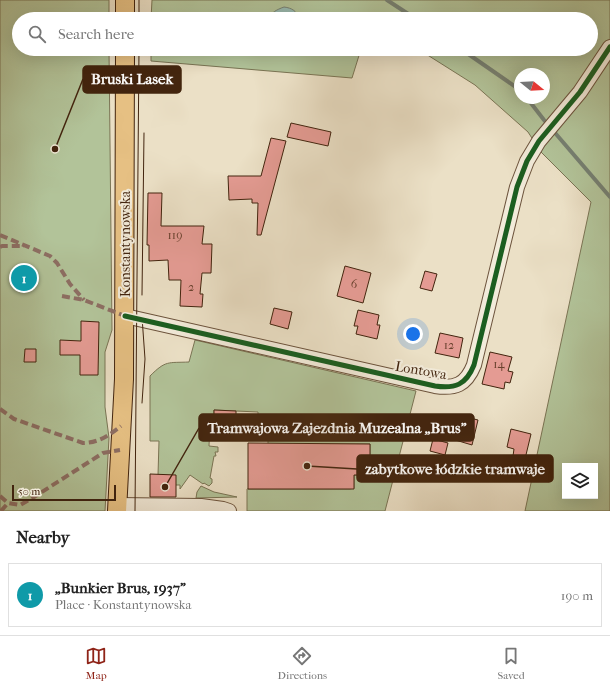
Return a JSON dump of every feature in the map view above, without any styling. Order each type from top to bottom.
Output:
[{"type":"main road","points":[[125,0],[125,12]]},
{"type":"main road","name":"Konstantynowska","points":[[117,508],[124,379],[125,56]]},
{"type":"street","name":"Lontowa","points":[[125,316],[435,386],[456,386],[468,376],[474,365],[517,187],[527,161],[539,141],[580,92],[610,47]]},
{"type":"street","points":[[117,508],[201,506],[229,511]]},
{"type":"green space","points":[[0,0],[109,0],[109,12],[12,12],[12,56],[109,56],[112,330],[105,352],[105,407],[109,438],[105,511],[0,511]]},
{"type":"green space","points":[[152,0],[610,0],[610,511],[525,511],[591,202],[541,152],[528,132],[475,85],[429,56],[598,56],[598,12],[151,12]]},
{"type":"green space","points":[[151,56],[359,56],[352,78],[151,61]]},
{"type":"green space","points":[[195,340],[416,391],[385,511],[247,511],[247,489],[350,489],[354,488],[354,475],[370,475],[370,444],[268,444],[268,435],[263,437],[263,433],[242,433],[242,428],[261,423],[262,418],[258,417],[258,412],[214,410],[214,423],[210,423],[209,446],[218,447],[218,452],[215,452],[216,456],[214,456],[210,478],[212,479],[212,483],[209,486],[204,483],[203,484],[190,475],[180,489],[180,485],[176,485],[158,475],[159,441],[150,441],[150,376],[160,367],[168,363],[189,362]]},
{"type":"green space","points":[[201,486],[214,492],[237,497],[196,498],[197,492]]},
{"type":"water","points":[[284,7],[294,10],[296,12],[274,12]]},
{"type":"building","points":[[291,123],[331,132],[328,146],[287,137]]},
{"type":"building","points":[[271,138],[286,141],[261,235],[257,235],[258,203],[252,203],[252,199],[229,200],[228,176],[261,176]]},
{"type":"building","points":[[148,193],[162,193],[161,226],[204,226],[202,244],[212,244],[211,273],[202,273],[200,294],[203,294],[202,307],[180,306],[181,280],[169,280],[168,260],[149,261],[149,245],[147,245]]},
{"type":"building","points":[[345,266],[371,273],[363,303],[337,296]]},
{"type":"building","points":[[425,271],[437,274],[432,291],[420,288]]},
{"type":"building","points":[[274,308],[292,312],[288,329],[270,324]]},
{"type":"building","points":[[358,310],[379,315],[377,325],[380,325],[377,339],[356,334],[358,326],[354,326]]},
{"type":"building","points":[[81,321],[99,322],[98,375],[80,375],[80,355],[60,355],[60,340],[81,341]]},
{"type":"building","points":[[440,333],[463,338],[459,358],[435,353]]},
{"type":"building","points":[[25,349],[36,349],[36,362],[24,362]]},
{"type":"building","points":[[490,352],[512,357],[508,371],[513,372],[510,383],[505,382],[504,389],[482,384]]},
{"type":"building","points":[[214,410],[236,411],[236,424],[214,423]]},
{"type":"building","points":[[458,415],[478,420],[472,445],[452,439]]},
{"type":"building","points":[[511,429],[531,434],[525,459],[513,456],[514,449],[507,447]]},
{"type":"building","points":[[433,439],[448,443],[445,455],[430,451]]},
{"type":"building","points":[[248,443],[370,444],[370,475],[354,475],[354,489],[248,489]]},
{"type":"building","points":[[150,474],[176,475],[176,497],[150,497]]},
{"type":"waterway","points":[[387,0],[405,12]]},
{"type":"waterway","points":[[471,56],[514,86]]},
{"type":"waterway","points":[[532,104],[610,197]]},
{"type":"tram line","points":[[139,0],[139,12]]},
{"type":"tram line","points":[[135,511],[139,56]]},
{"type":"tram line","points":[[142,295],[144,133]]},
{"type":"tram line","points":[[142,317],[145,359],[142,403]]},
{"type":"marked path","points":[[0,235],[50,256],[57,263],[70,284],[84,300]]},
{"type":"marked path","points":[[0,247],[24,246]]},
{"type":"marked path","points":[[62,296],[84,300],[125,316]]},
{"type":"marked path","points":[[0,409],[14,419],[83,443],[94,442],[104,438],[121,426]]},
{"type":"marked path","points":[[0,496],[8,503],[20,505],[103,453],[120,450]]},
{"type":"marked path","points":[[1,511],[8,503]]},
{"type":"cycle path","points":[[125,316],[435,386],[448,387],[459,384],[471,372],[474,365],[517,187],[527,161],[539,141],[580,92],[610,47]]},
{"type":"place","name":"Bruski Lasek","points":[[55,149]]},
{"type":"place","name":"„Bunkier Brus, 1937”","points":[[24,278]]},
{"type":"place","name":"zabytkowe łódzkie tramwaje","points":[[307,466]]},
{"type":"place","name":"Tramwajowa Zajezdnia Muzealna „Brus”","points":[[165,487]]}]
